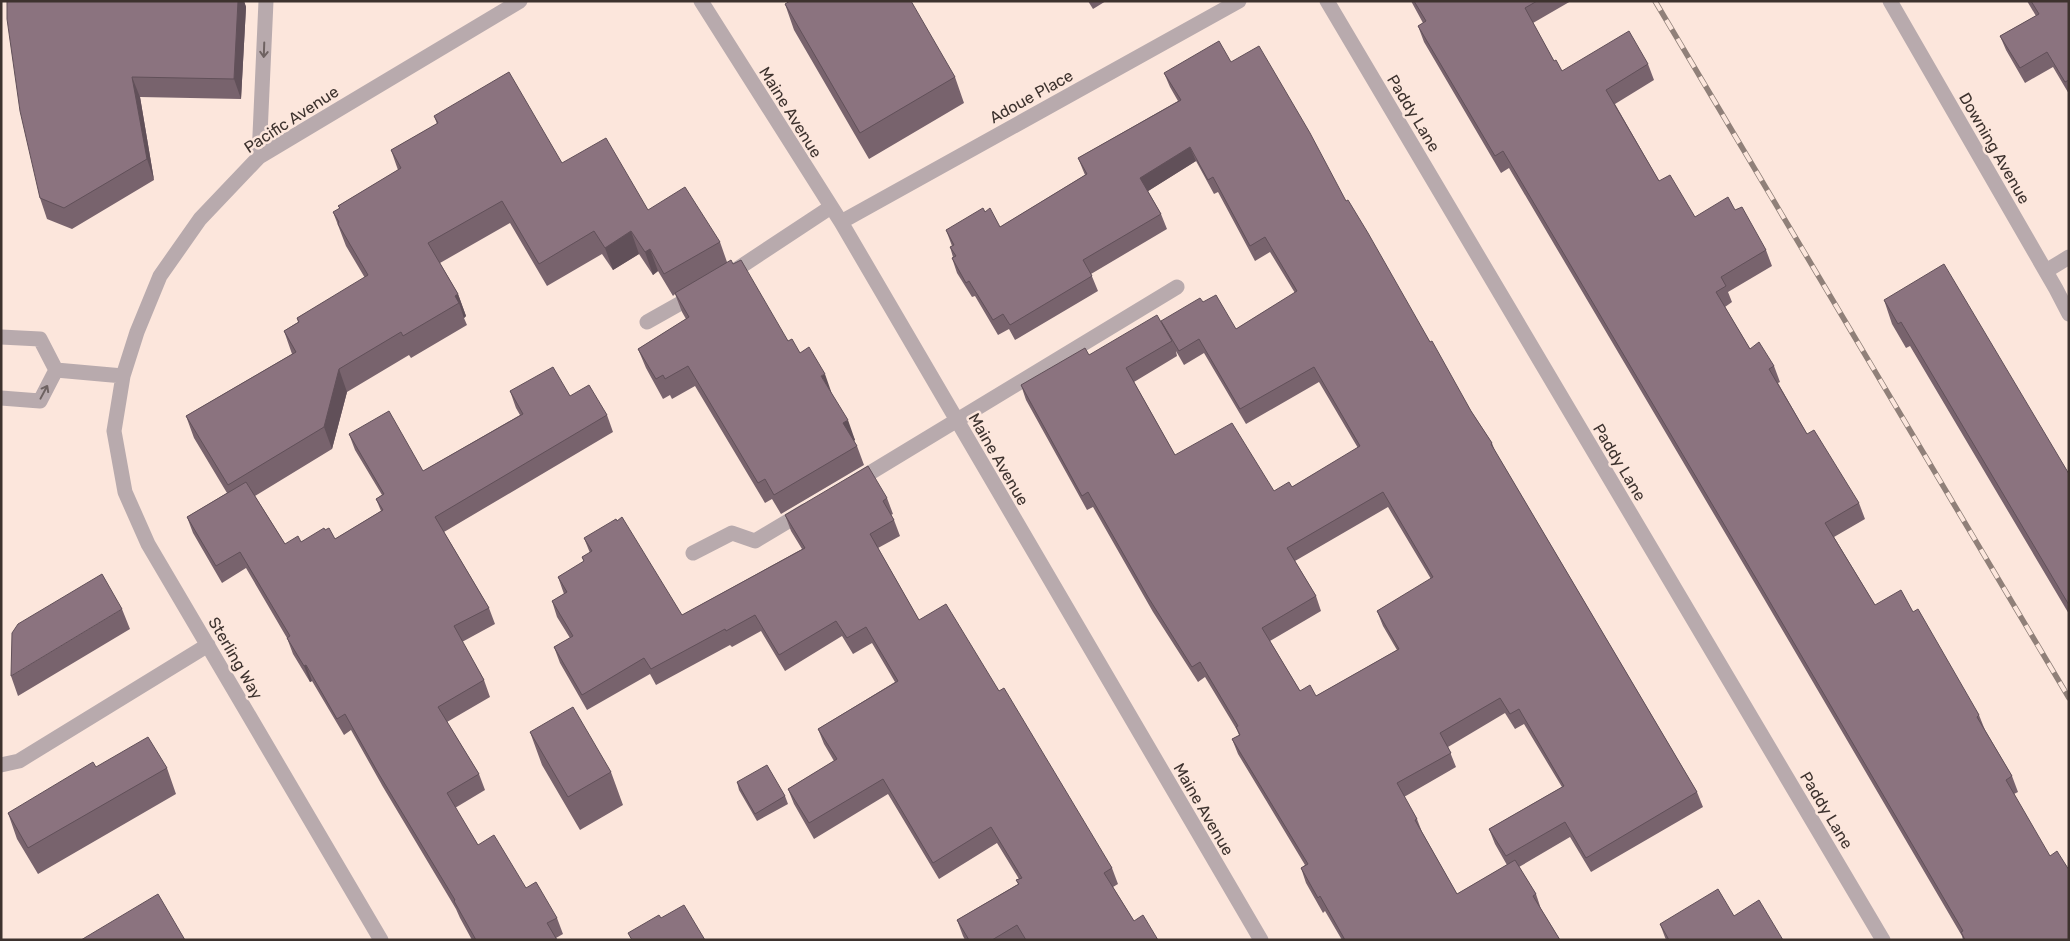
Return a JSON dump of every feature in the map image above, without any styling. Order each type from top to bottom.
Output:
[{"type":"street","points":[[260,157],[266,1]]},
{"type":"street","name":"Pacific Avenue","points":[[123,376],[137,332],[160,276],[200,219],[260,157],[520,1]]},
{"type":"street","name":"Maine Avenue","points":[[700,1],[840,222],[1261,940]]},
{"type":"street","name":"Adoue Place","points":[[840,222],[1239,1]]},
{"type":"street","name":"Paddy Lane","points":[[1327,1],[1884,940]]},
{"type":"street","name":"Downing Avenue","points":[[1890,1],[2069,314]]},
{"type":"street","points":[[647,322],[711,285],[831,207]]},
{"type":"street","points":[[2046,271],[2069,257]]},
{"type":"street","points":[[839,491],[957,422],[1177,287]]},
{"type":"street","points":[[1,337],[40,339],[56,370]]},
{"type":"street","points":[[56,370],[123,376]]},
{"type":"street","points":[[1,398],[40,401],[56,370]]},
{"type":"street","name":"Sterling Way","points":[[123,376],[114,431],[125,492],[148,544],[381,940]]},
{"type":"street","points":[[693,553],[732,533],[754,540],[814,506]]},
{"type":"street","points":[[1,765],[19,761],[208,645]]},
{"type":"building","points":[[7,1],[238,1],[234,79],[132,77],[147,159],[64,208],[40,198],[20,111],[7,19]]},
{"type":"building","points":[[790,1],[911,1],[955,77],[860,133],[785,4]]},
{"type":"building","points":[[1414,1],[1537,1],[1525,8],[1554,61],[1556,60],[1562,71],[1629,31],[1648,64],[1606,90],[1659,181],[1670,175],[1695,217],[1728,197],[1735,210],[1742,207],[1766,250],[1721,277],[1726,286],[1716,292],[1750,349],[1759,342],[1774,366],[1769,369],[1807,434],[1814,430],[1859,503],[1825,523],[1875,605],[1901,590],[1913,612],[1918,609],[1979,715],[1977,717],[2012,776],[2006,780],[2050,856],[2057,851],[2069,870],[2069,940],[1965,940],[1961,932],[1963,931],[1503,151],[1495,156],[1418,26],[1426,21]]},
{"type":"building","points":[[2031,1],[2069,1],[2069,80],[2065,82],[2047,52],[2020,68],[2000,36],[2039,14]]},
{"type":"building","points":[[1219,41],[1231,62],[1259,46],[1310,133],[1346,201],[1348,200],[1368,233],[1430,342],[1432,341],[1471,411],[1492,443],[1697,792],[1586,858],[1565,822],[1506,856],[1489,829],[1564,786],[1519,709],[1510,714],[1500,698],[1440,733],[1451,753],[1397,783],[1417,819],[1415,820],[1457,894],[1515,860],[1536,894],[1533,896],[1560,940],[1345,940],[1320,896],[1318,898],[1301,868],[1308,864],[1232,739],[1240,735],[1236,727],[1238,726],[1200,662],[1192,667],[1148,597],[1088,492],[1082,496],[1021,385],[1085,348],[1089,355],[1157,315],[1172,341],[1126,368],[1175,455],[1232,423],[1274,491],[1289,482],[1292,487],[1360,446],[1314,367],[1240,409],[1199,339],[1179,351],[1161,321],[1200,298],[1203,302],[1216,295],[1236,329],[1297,291],[1265,237],[1250,246],[1213,177],[1208,180],[1190,147],[1140,178],[1161,214],[1083,260],[1092,276],[1010,325],[1003,314],[993,320],[969,281],[966,283],[952,258],[956,256],[950,247],[954,245],[946,230],[983,208],[985,212],[990,208],[1000,227],[1087,174],[1078,158],[1181,100],[1164,73]],"holes":[[[1383,492],[1433,577],[1377,611],[1399,649],[1316,696],[1310,685],[1300,691],[1262,628],[1316,596],[1287,548]]]},
{"type":"building","points":[[509,72],[562,163],[606,138],[648,210],[685,187],[720,242],[664,274],[650,249],[645,252],[631,231],[605,248],[594,231],[539,264],[502,201],[428,243],[458,294],[455,296],[459,303],[403,336],[401,332],[339,369],[324,427],[228,485],[186,416],[296,352],[284,331],[299,322],[297,318],[368,275],[333,212],[340,208],[338,206],[401,168],[391,150],[438,123],[434,116]]},
{"type":"building","points":[[731,260],[733,264],[741,260],[788,341],[792,339],[800,353],[809,347],[825,374],[821,376],[848,420],[843,423],[857,446],[774,495],[765,479],[758,483],[688,366],[665,379],[663,375],[656,379],[638,349],[689,317],[675,293]]},
{"type":"building","points":[[1944,264],[2069,474],[2069,605],[1901,322],[1898,324],[1884,300]]},
{"type":"building","points":[[553,367],[570,396],[589,385],[607,415],[435,517],[489,608],[454,626],[484,680],[438,707],[479,774],[447,793],[478,845],[494,835],[526,888],[536,882],[557,918],[547,923],[557,940],[476,940],[455,900],[345,714],[337,719],[306,665],[304,666],[287,638],[290,636],[240,552],[216,566],[187,517],[246,482],[285,544],[298,536],[301,542],[324,528],[325,530],[329,528],[335,539],[383,510],[376,499],[384,494],[349,434],[389,411],[423,471],[523,414],[510,391]]},
{"type":"building","points":[[868,466],[887,498],[883,501],[894,520],[870,534],[919,620],[946,604],[999,691],[1004,688],[1112,868],[1104,873],[1134,921],[1143,915],[1158,940],[1026,940],[1017,925],[992,940],[969,940],[957,920],[1019,884],[1016,880],[1022,878],[991,827],[933,863],[883,779],[809,823],[788,789],[837,759],[818,729],[898,681],[866,627],[847,638],[836,621],[779,655],[755,615],[651,669],[644,658],[582,695],[554,647],[573,636],[552,601],[567,592],[558,577],[584,561],[582,557],[592,551],[584,538],[622,517],[682,615],[805,548],[785,515]]},
{"type":"building","points":[[102,574],[122,609],[11,676],[12,633],[18,624]]},
{"type":"building","points":[[573,707],[611,772],[568,797],[530,732]]},
{"type":"building","points":[[148,737],[167,768],[28,848],[8,813],[93,762],[96,767]]},
{"type":"building","points":[[767,765],[785,796],[755,814],[737,782]]},
{"type":"building","points":[[1718,889],[1734,916],[1759,900],[1783,940],[1669,940],[1660,924]]},
{"type":"building","points":[[158,894],[185,940],[81,940]]},
{"type":"building","points":[[684,905],[705,940],[632,940],[628,933],[659,915],[661,918]]},
{"type":"railway","points":[[1655,1],[2069,698]]}]
